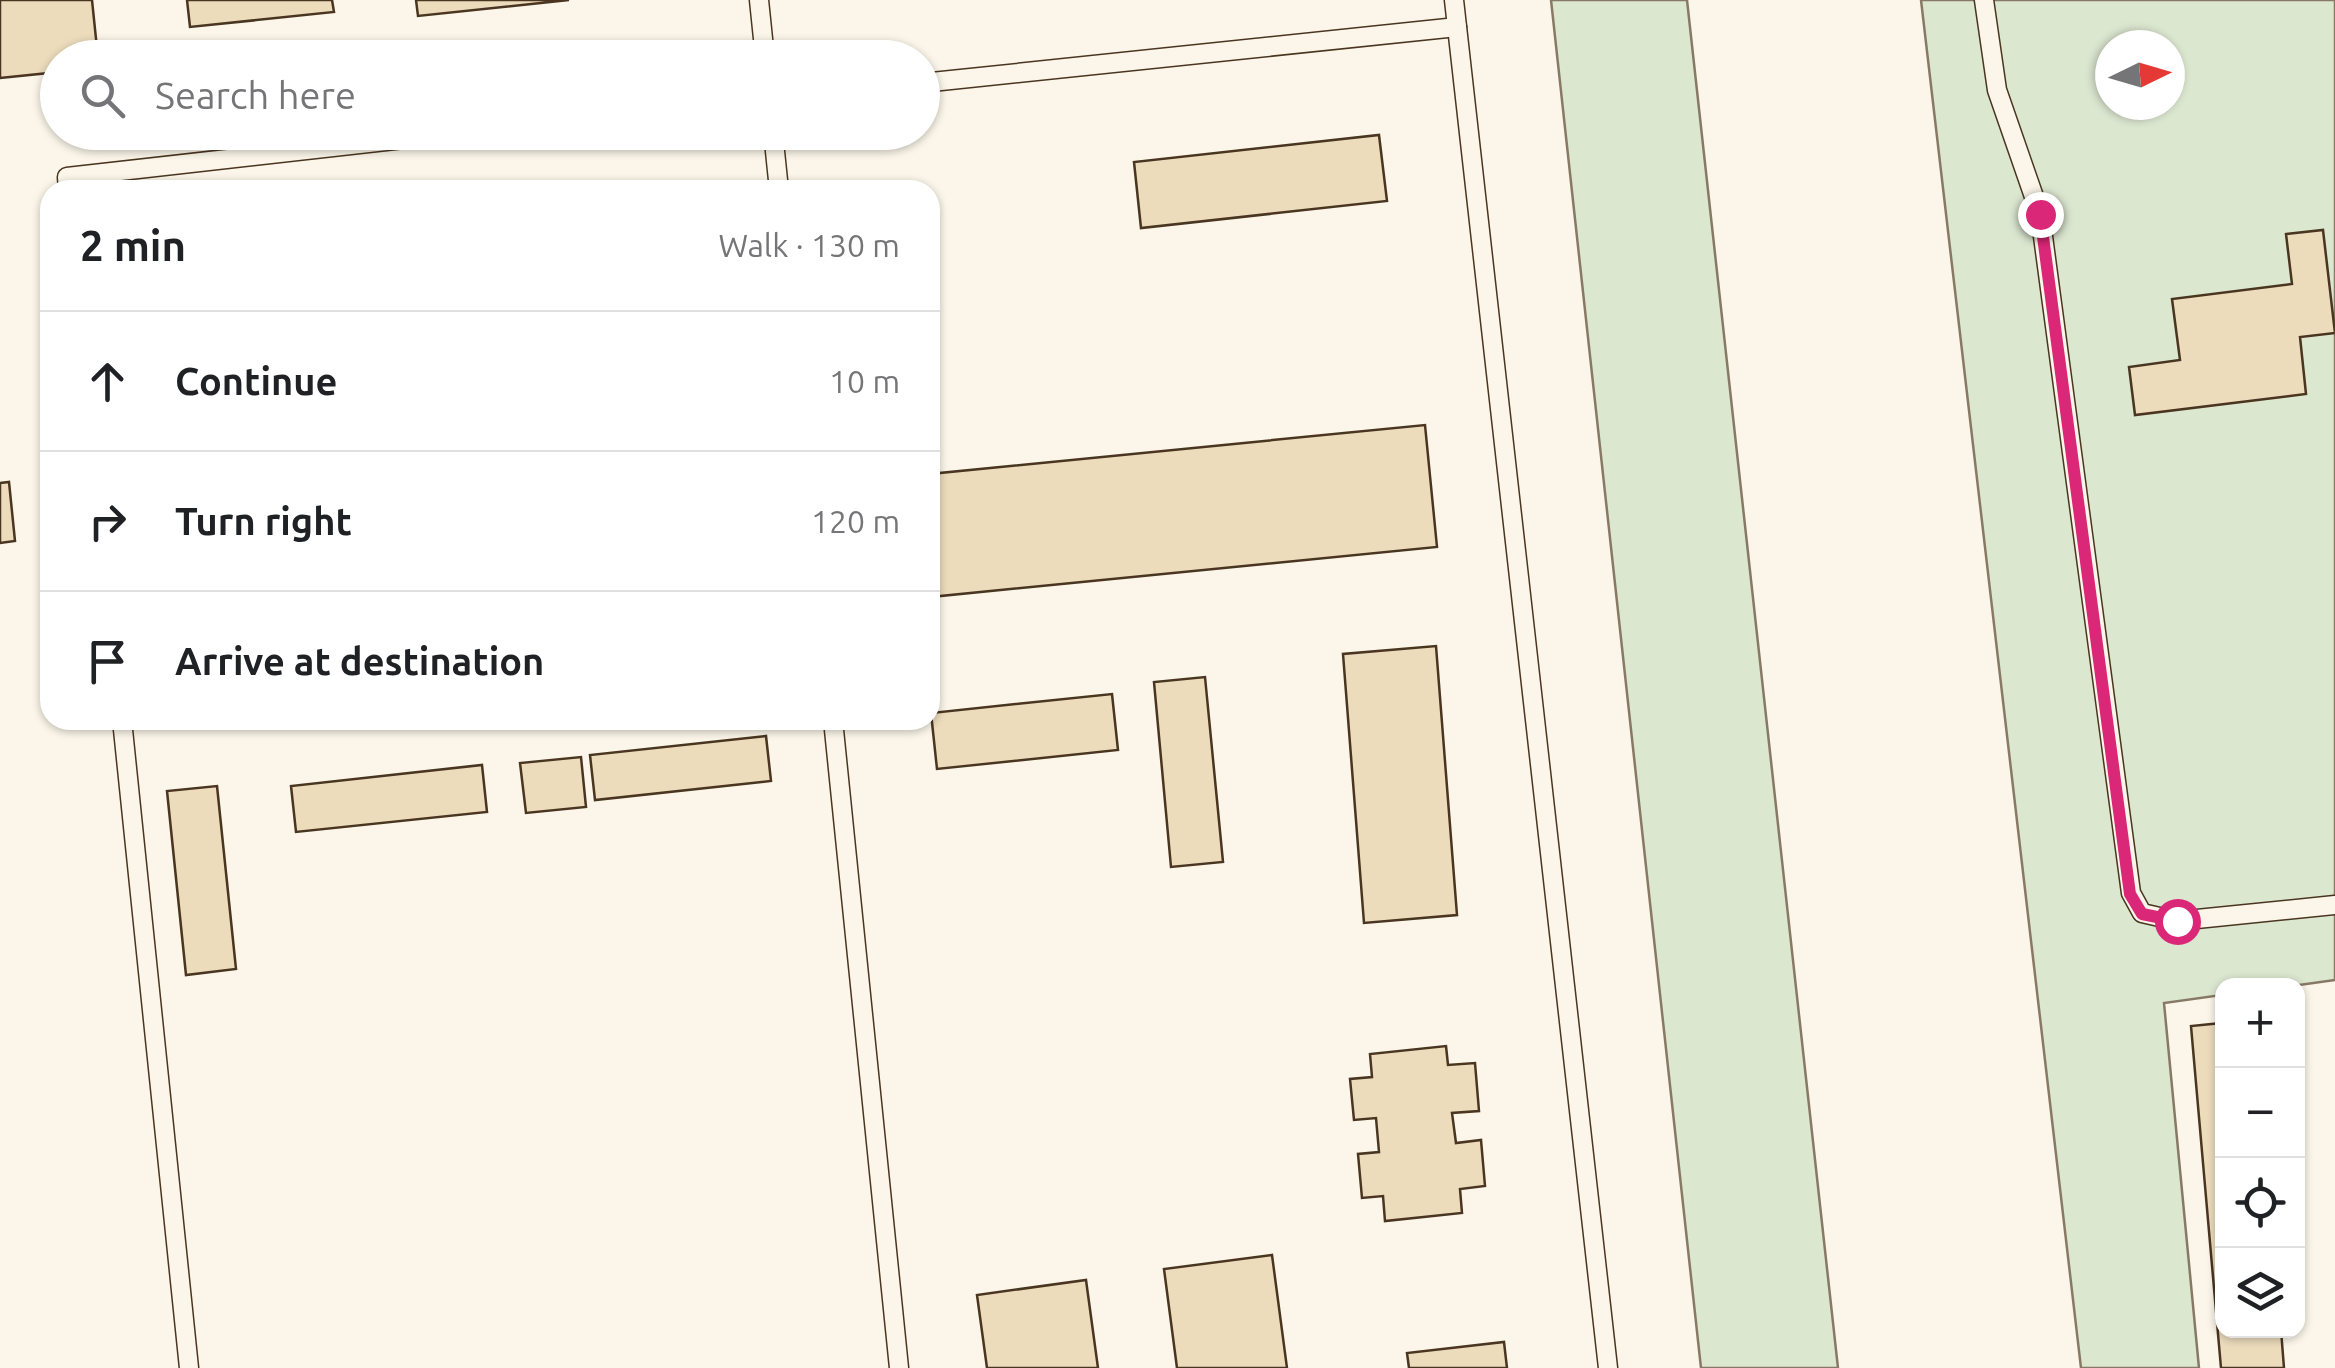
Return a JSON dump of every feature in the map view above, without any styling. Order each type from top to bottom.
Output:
[{"type":"lane","points":[[760,0],[763,40]]},
{"type":"lane","points":[[1454,0],[1608,1368]]},
{"type":"lane","points":[[1984,0],[1997,90],[2040,214],[2130,894],[2142,914],[2177,921],[2335,905]]},
{"type":"lane","points":[[940,81],[1458,27]]},
{"type":"lane","points":[[67,180],[67,177],[306,150]]},
{"type":"lane","points":[[775,150],[778,180]]},
{"type":"lane","points":[[123,730],[188,1368]]},
{"type":"lane","points":[[834,730],[898,1368]]},
{"type":"green space","points":[[1551,0],[1687,0],[1838,1368],[1701,1368]]},
{"type":"green space","points":[[1921,0],[2335,0],[2335,980],[2305,984],[2305,978],[2215,978],[2215,996],[2164,1003],[2199,1368],[2081,1368]]},
{"type":"building","points":[[0,0],[92,0],[96,40],[40,40],[40,74],[0,78]]},
{"type":"building","points":[[187,0],[332,0],[334,12],[190,27]]},
{"type":"building","points":[[416,0],[569,0],[418,16]]},
{"type":"building","points":[[1379,135],[1387,201],[1141,228],[1134,162]]},
{"type":"building","points":[[2323,230],[2335,333],[2300,337],[2306,394],[2135,415],[2129,367],[2180,360],[2172,299],[2292,284],[2286,234]]},
{"type":"building","points":[[1425,425],[1437,547],[940,596],[940,473]]},
{"type":"building","points":[[9,482],[15,541],[0,543],[0,483]]},
{"type":"building","points":[[1436,646],[1457,915],[1364,923],[1343,654]]},
{"type":"building","points":[[1205,677],[1223,862],[1171,867],[1154,682]]},
{"type":"building","points":[[1112,694],[1118,750],[937,769],[933,730],[940,730],[940,712]]},
{"type":"building","points":[[766,736],[771,781],[595,800],[590,755]]},
{"type":"building","points":[[581,757],[586,807],[526,813],[520,763]]},
{"type":"building","points":[[482,765],[487,812],[296,832],[291,786]]},
{"type":"building","points":[[217,786],[236,969],[186,975],[167,791]]},
{"type":"building","points":[[2215,1024],[2215,1300],[2191,1026]]},
{"type":"building","points":[[1446,1046],[1448,1065],[1475,1063],[1479,1111],[1452,1113],[1456,1143],[1481,1140],[1485,1186],[1460,1189],[1462,1213],[1385,1221],[1383,1196],[1362,1198],[1358,1154],[1379,1152],[1376,1118],[1354,1120],[1350,1079],[1372,1077],[1370,1054]]},
{"type":"building","points":[[1272,1255],[1287,1368],[1177,1368],[1164,1269]]},
{"type":"building","points":[[1086,1280],[1098,1368],[987,1368],[977,1295]]},
{"type":"building","points":[[2218,1338],[2282,1338],[2284,1368],[2221,1368]]},
{"type":"building","points":[[1504,1342],[1507,1368],[1409,1368],[1407,1353]]},
{"type":"route","points":[[2040,214],[2130,894],[2142,914],[2177,921]]}]
